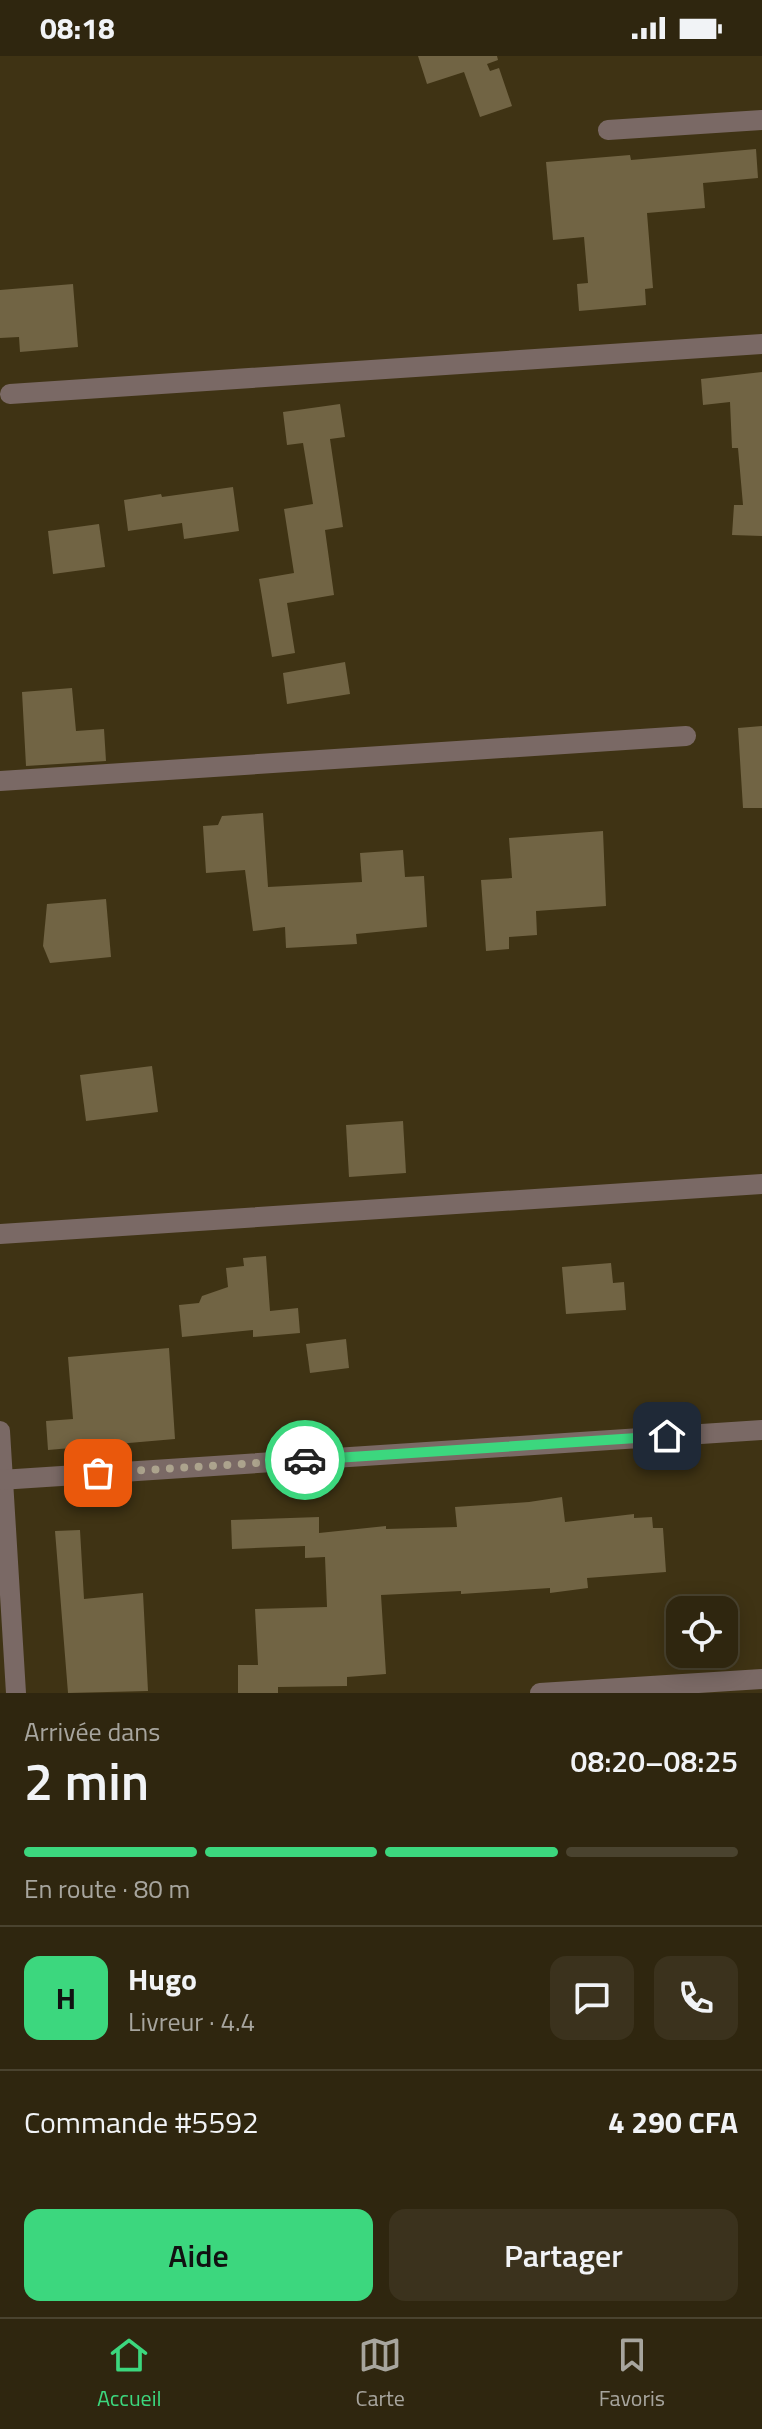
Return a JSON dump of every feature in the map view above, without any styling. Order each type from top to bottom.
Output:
[{"type":"street","points":[[608,130],[762,120]]},
{"type":"street","points":[[10,394],[762,344]]},
{"type":"street","points":[[0,781],[686,736]]},
{"type":"street","points":[[0,1234],[762,1184]]},
{"type":"street","points":[[2,1480],[762,1430]]},
{"type":"street","points":[[0,1431],[16,1693]]},
{"type":"street","points":[[540,1693],[762,1679]]},
{"type":"building","points":[[418,56],[497,56],[498,60],[487,64],[490,71],[499,68],[512,106],[480,117],[464,72],[427,84]]},
{"type":"building","points":[[756,149],[758,178],[703,183],[705,208],[647,213],[653,288],[645,289],[646,305],[579,311],[577,284],[588,283],[584,237],[553,240],[546,162],[630,155],[631,160]]},
{"type":"building","points":[[73,284],[78,347],[20,352],[19,337],[0,338],[0,290]]},
{"type":"building","points":[[762,372],[762,536],[732,535],[734,505],[743,505],[738,448],[732,448],[730,402],[703,405],[701,379]]},
{"type":"building","points":[[340,404],[345,437],[330,439],[343,527],[325,530],[334,595],[287,603],[295,653],[272,657],[259,579],[294,573],[284,509],[313,504],[303,443],[287,445],[283,412]]},
{"type":"building","points":[[233,487],[239,531],[184,539],[182,523],[128,531],[124,500]]},
{"type":"building","points":[[99,524],[105,567],[53,574],[48,531]]},
{"type":"building","points":[[345,662],[350,694],[287,704],[283,673]]},
{"type":"building","points":[[72,688],[76,731],[104,729],[106,761],[26,766],[22,692]]},
{"type":"building","points":[[762,726],[762,808],[743,808],[738,728]]},
{"type":"building","points":[[263,813],[268,887],[362,882],[360,853],[403,850],[405,877],[424,876],[427,927],[356,934],[357,944],[286,948],[285,927],[253,931],[245,870],[206,873],[203,826],[218,825],[222,816]]},
{"type":"building","points":[[603,831],[606,906],[536,911],[537,935],[509,937],[509,949],[486,951],[481,880],[512,878],[509,838]]},
{"type":"building","points":[[106,899],[111,957],[50,963],[43,946],[47,904]]},
{"type":"building","points":[[152,1066],[158,1112],[86,1121],[80,1075]]},
{"type":"building","points":[[403,1121],[406,1173],[349,1177],[346,1125]]},
{"type":"building","points":[[266,1256],[270,1311],[298,1308],[300,1333],[253,1337],[253,1330],[182,1337],[179,1305],[199,1303],[202,1296],[228,1287],[226,1268],[244,1266],[243,1258]]},
{"type":"building","points":[[611,1263],[613,1283],[624,1282],[626,1310],[566,1314],[562,1267]]},
{"type":"building","points":[[346,1339],[349,1368],[310,1373],[306,1344]]},
{"type":"building","points":[[169,1348],[175,1439],[48,1450],[46,1421],[73,1419],[68,1357]]},
{"type":"building","points":[[562,1497],[565,1522],[634,1514],[634,1518],[652,1517],[653,1528],[663,1528],[666,1572],[587,1578],[588,1588],[550,1593],[550,1588],[381,1595],[386,1674],[347,1677],[347,1686],[278,1687],[278,1693],[238,1693],[238,1665],[258,1665],[255,1609],[327,1607],[325,1557],[305,1558],[305,1546],[232,1549],[231,1520],[319,1517],[319,1533],[386,1526],[386,1529],[457,1527],[455,1507]]},
{"type":"building","points":[[80,1530],[84,1599],[143,1593],[148,1691],[68,1693],[55,1531]]},
{"type":"way so far","points":[[98,1473],[305,1460]]},
{"type":"route","points":[[305,1460],[667,1436]]}]
